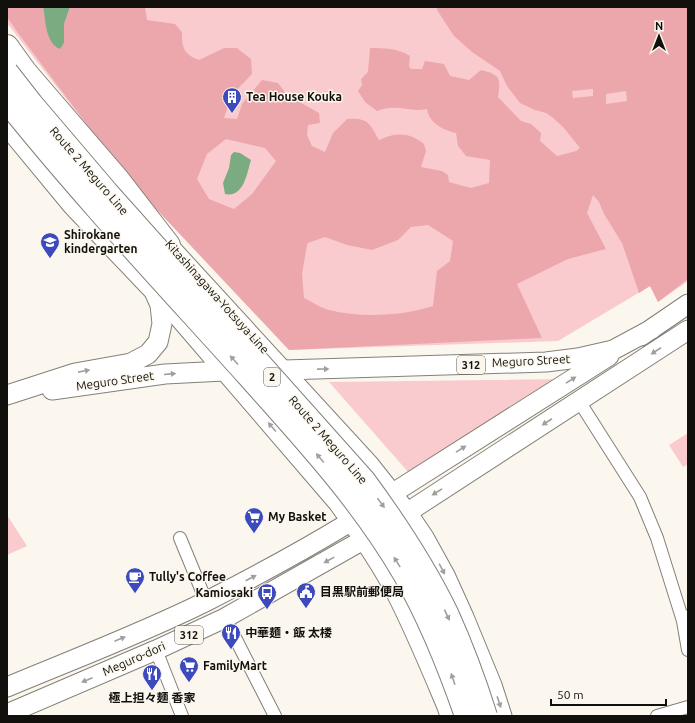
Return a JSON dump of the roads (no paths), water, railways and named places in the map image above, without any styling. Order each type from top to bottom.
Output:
[{"type":"highway","points":[[7,46],[25,71],[118,179],[169,245]]},
{"type":"highway","name":"Route 2 Meguro Line","points":[[7,72],[32,104],[107,192],[364,480],[396,525],[422,567],[446,612],[467,661],[486,716]]},
{"type":"highway","name":"Route 2 Meguro Line","points":[[7,102],[93,204],[307,442],[347,490],[379,534],[404,574],[428,619],[450,669],[466,716]]},
{"type":"highway","points":[[7,124],[74,205],[152,287]]},
{"type":"main road","name":"Kitashinagawa-Yotsuya Line","points":[[7,52],[73,138],[370,464],[408,512],[425,537],[446,575],[490,678],[503,716]]},
{"type":"main road","points":[[7,116],[337,503],[363,540],[394,592],[420,646],[449,716]]},
{"type":"main road","points":[[7,396],[75,373],[131,362],[148,354],[158,342],[162,324],[160,305],[152,287]]},
{"type":"main road","name":"Meguro Street","points":[[393,493],[652,329],[688,304]]},
{"type":"main road","name":"Meguro Street","points":[[284,370],[546,362],[578,358],[613,350],[652,329]]},
{"type":"main road","points":[[408,512],[688,330]]},
{"type":"main road","name":"Meguro Street","points":[[7,396],[165,374],[224,371]]},
{"type":"main road","name":"Meguro-dori","points":[[7,687],[145,629],[206,601],[265,571],[350,522]]},
{"type":"main road","name":"Meguro-dori","points":[[7,714],[156,650],[225,618],[363,540]]},
{"type":"street","points":[[579,402],[640,497],[657,538],[686,618],[688,650]]},
{"type":"street","points":[[180,538],[206,601]]},
{"type":"street","points":[[225,618],[276,716]]},
{"type":"street","points":[[156,650],[182,716]]},
{"type":"street","points":[[657,716],[688,707]]},
{"type":"place","name":"Tea House Kouka","points":[[232,114]]},
{"type":"place","name":"Shirokane kindergarten","points":[[50,259]]},
{"type":"place","name":"My Basket","points":[[254,534]]},
{"type":"place","name":"Tully's Coffee","points":[[135,594]]},
{"type":"place","name":"目黒駅前郵便局","points":[[306,609]]},
{"type":"place","name":"Kamiosaki","points":[[267,610]]},
{"type":"place","name":"中華麺・飯 太楼","points":[[231,650]]},
{"type":"place","name":"FamilyMart","points":[[189,683]]},
{"type":"place","name":"極上担々麺 香家","points":[[152,691]]}]
